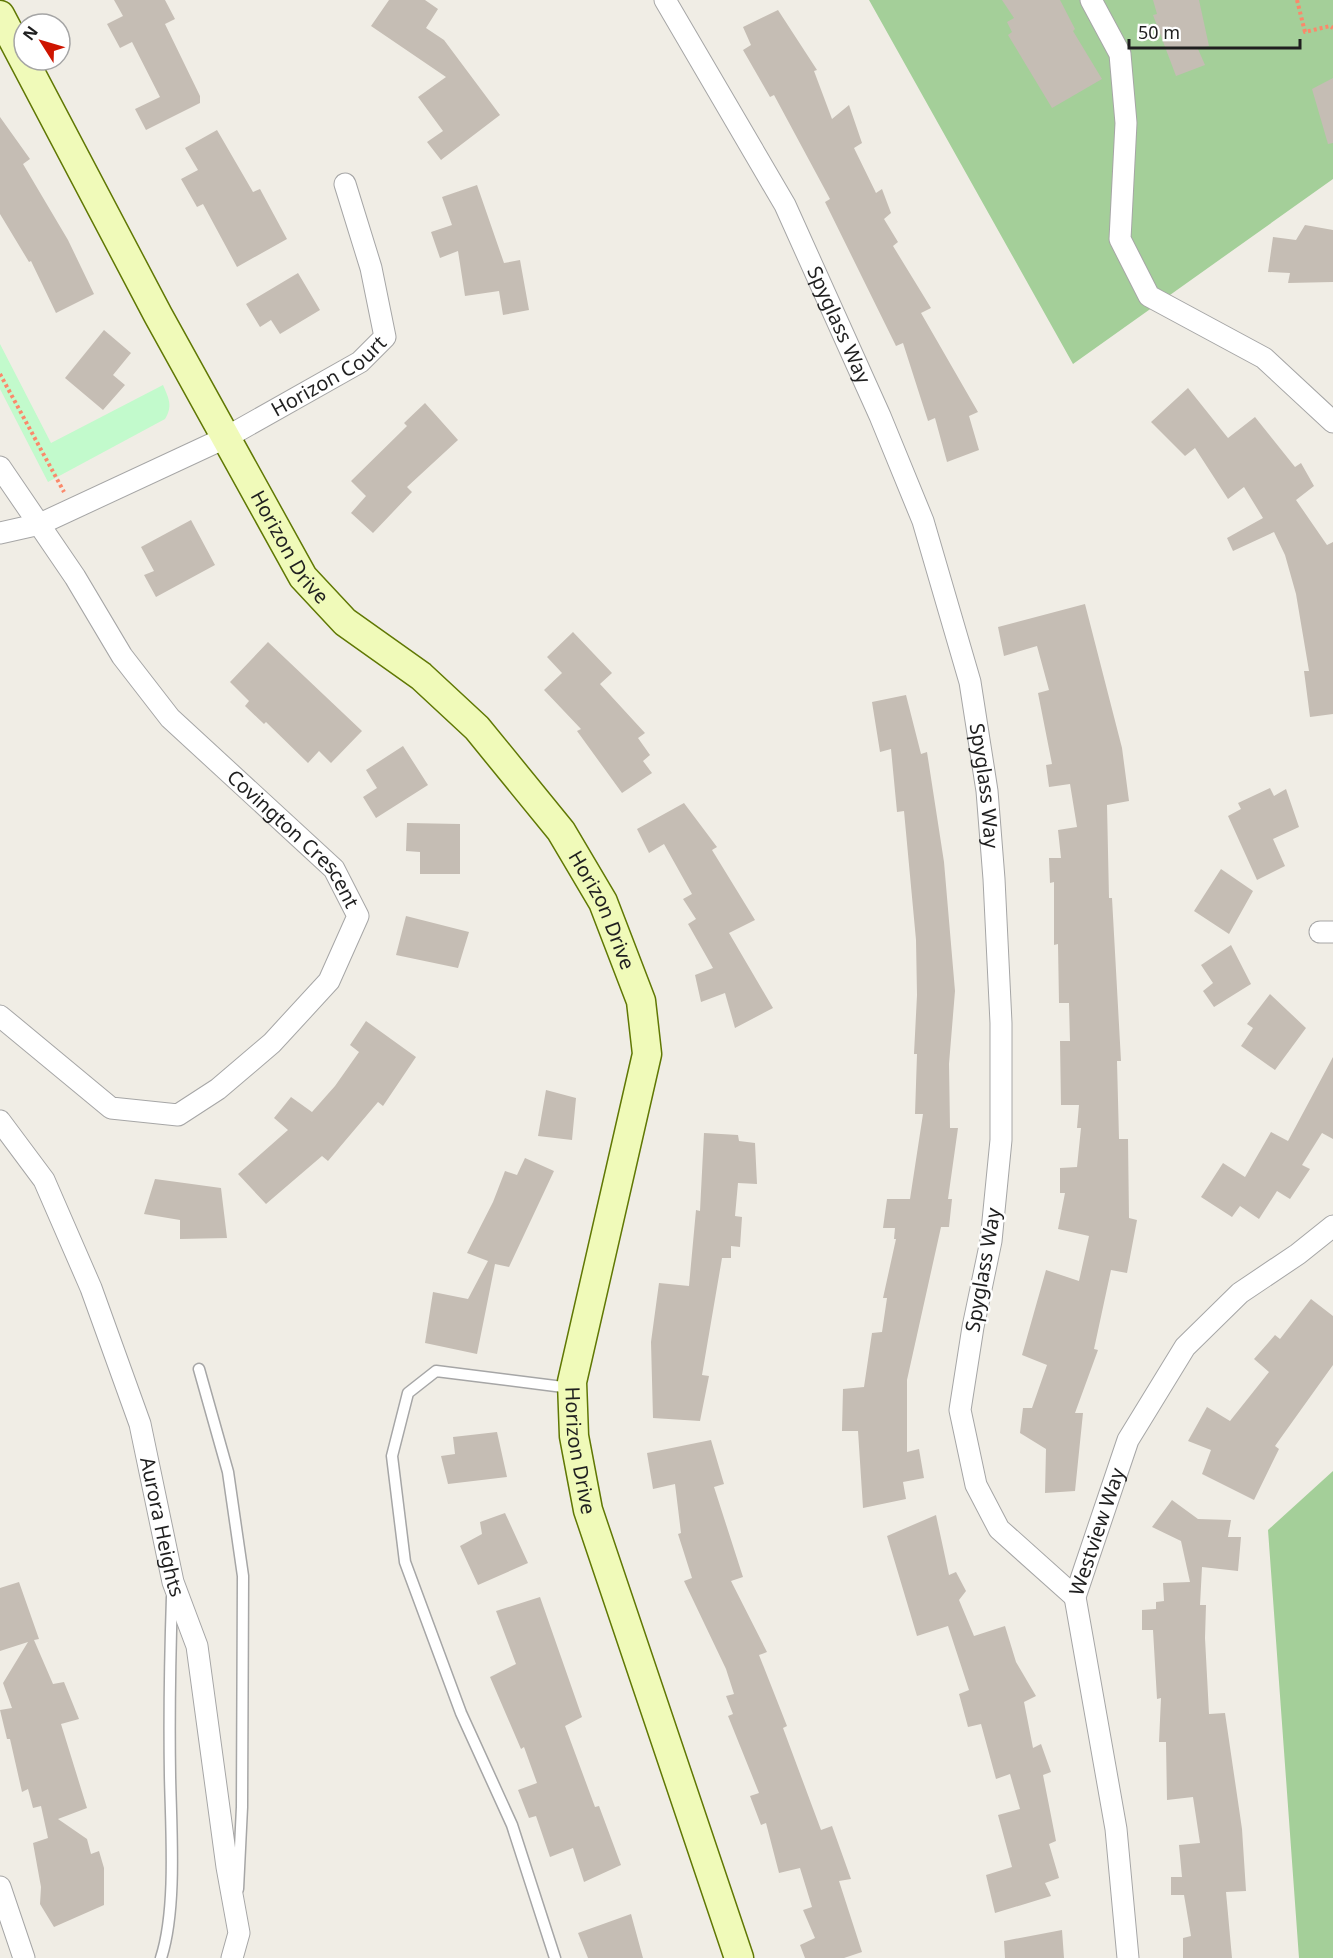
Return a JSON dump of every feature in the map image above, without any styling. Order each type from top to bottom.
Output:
[{"type":"street","name":"Spyglass Way","points":[[665,0],[785,205],[880,416],[923,521],[970,682],[987,791],[993,868],[1001,1023],[1002,1140],[991,1241],[973,1327],[960,1410],[976,1485],[999,1529],[1075,1597]]},
{"type":"street","points":[[1091,0],[1120,54],[1126,123],[1120,239],[1149,296],[1264,358],[1333,422]]},
{"type":"street","name":"Horizon Drive","points":[[0,15],[158,315],[303,577],[345,622],[421,675],[477,728],[561,831],[603,902],[641,1001],[647,1054],[572,1388],[574,1436],[588,1510],[739,1958]]},
{"type":"street","name":"Horizon Court","points":[[227,437],[360,362],[385,337],[371,267],[345,184]]},
{"type":"street","points":[[0,533],[40,524],[227,437]]},
{"type":"street","points":[[0,467],[40,524]]},
{"type":"street","name":"Covington Crescent","points":[[0,1016],[111,1108],[178,1115],[218,1089],[272,1043],[329,981],[358,916],[334,869],[170,718],[122,656],[40,524]]},
{"type":"street","name":"Aurora Heights","points":[[0,1121],[44,1180],[91,1288],[140,1424],[173,1582],[197,1646],[239,1933],[232,1958]]},
{"type":"street","name":"Westview Way","points":[[1128,1958],[1116,1829],[1075,1597],[1128,1440],[1185,1347],[1240,1293],[1298,1254],[1333,1226]]},
{"type":"street","points":[[0,1887],[24,1958]]},
{"type":"lane","points":[[199,1369],[228,1472],[243,1576],[242,1807],[237,1919]]},
{"type":"lane","points":[[555,1958],[512,1825],[461,1713],[405,1562],[392,1456],[408,1393],[436,1371],[572,1388]]},
{"type":"lane","points":[[161,1958],[167,1941],[171,1852],[169,1710],[173,1582]]},
{"type":"path","points":[[1297,0],[1305,32],[1330,26],[1333,28]]},
{"type":"path","points":[[0,374],[73,509]]},
{"type":"green space","points":[[869,0],[1333,0],[1333,179],[1073,364]]},
{"type":"green space","points":[[0,344],[51,443],[163,385],[169,402],[169,410],[165,419],[48,482],[0,389]]},
{"type":"green space","points":[[1333,1471],[1333,1958],[1299,1958],[1268,1530]]},
{"type":"building","points":[[114,0],[165,0],[175,19],[165,24],[200,96],[200,103],[146,130],[135,109],[160,97],[132,42],[120,48],[107,24],[123,16]]},
{"type":"building","points":[[389,0],[425,0],[438,9],[426,28],[444,40],[500,115],[441,160],[427,142],[443,131],[418,97],[446,77],[371,26]]},
{"type":"building","points":[[1002,0],[1060,0],[1075,29],[1073,31],[1102,79],[1052,108],[1008,35],[1012,32],[1007,22],[1014,18]]},
{"type":"building","points":[[1153,0],[1199,0],[1209,46],[1198,49],[1205,65],[1176,76],[1153,15],[1157,14]]},
{"type":"building","points":[[778,10],[817,70],[814,71],[832,119],[849,105],[862,143],[854,148],[876,193],[882,189],[891,213],[884,219],[898,242],[893,246],[931,308],[921,313],[978,412],[969,416],[979,450],[947,462],[935,418],[928,421],[903,343],[896,346],[825,202],[830,199],[774,95],[770,97],[743,50],[751,45],[743,27]]},
{"type":"building","points":[[1333,78],[1333,143],[1328,144],[1312,89]]},
{"type":"building","points":[[0,117],[30,159],[23,164],[68,240],[94,294],[56,313],[31,261],[29,262],[0,214]]},
{"type":"building","points":[[217,130],[253,192],[260,189],[287,239],[237,267],[203,204],[197,207],[181,179],[198,170],[185,148]]},
{"type":"building","points":[[477,185],[504,263],[520,260],[529,310],[503,315],[499,291],[465,296],[458,251],[440,258],[431,232],[452,225],[442,197]]},
{"type":"building","points":[[1305,225],[1333,230],[1333,282],[1288,283],[1290,273],[1268,272],[1273,237],[1296,240]]},
{"type":"building","points":[[298,273],[320,310],[280,334],[271,320],[260,327],[246,304]]},
{"type":"building","points":[[104,330],[131,353],[113,375],[125,385],[103,410],[65,378]]},
{"type":"building","points":[[1188,388],[1228,438],[1255,417],[1295,467],[1301,463],[1314,486],[1296,500],[1327,545],[1333,542],[1333,714],[1310,717],[1304,671],[1309,671],[1296,594],[1285,555],[1274,532],[1233,551],[1227,538],[1263,518],[1244,487],[1228,499],[1195,448],[1185,456],[1151,422]]},
{"type":"building","points":[[425,403],[458,440],[407,487],[412,492],[373,533],[351,513],[366,496],[351,481],[407,426],[404,423]]},
{"type":"building","points":[[191,520],[215,565],[156,597],[144,575],[154,571],[141,547]]},
{"type":"building","points":[[1085,604],[1122,748],[1129,801],[1107,805],[1109,898],[1112,898],[1121,1061],[1117,1061],[1119,1139],[1128,1139],[1129,1218],[1137,1220],[1127,1273],[1111,1270],[1094,1349],[1098,1350],[1075,1413],[1083,1413],[1075,1491],[1045,1493],[1046,1449],[1020,1433],[1023,1408],[1032,1408],[1047,1365],[1022,1355],[1046,1270],[1079,1281],[1089,1236],[1058,1229],[1065,1193],[1060,1193],[1060,1168],[1077,1167],[1081,1128],[1077,1128],[1079,1105],[1061,1105],[1060,1041],[1070,1041],[1069,1003],[1059,1003],[1058,944],[1054,945],[1054,882],[1050,883],[1049,858],[1061,858],[1058,830],[1077,827],[1070,784],[1049,787],[1046,765],[1052,764],[1038,693],[1049,690],[1037,646],[1004,656],[998,627]]},
{"type":"building","points":[[573,632],[612,673],[600,684],[645,733],[638,738],[650,755],[643,761],[652,773],[622,793],[577,731],[581,729],[544,690],[562,673],[547,657]]},
{"type":"building","points":[[268,642],[362,731],[331,763],[319,751],[308,763],[266,722],[264,724],[245,706],[249,701],[230,682]]},
{"type":"building","points":[[906,695],[921,754],[927,752],[944,862],[955,991],[949,1064],[950,1128],[958,1128],[948,1199],[952,1199],[949,1227],[941,1227],[907,1380],[907,1452],[919,1449],[924,1478],[903,1482],[906,1499],[863,1508],[858,1431],[842,1431],[843,1389],[864,1387],[872,1333],[882,1332],[887,1298],[883,1298],[896,1239],[894,1239],[895,1228],[883,1228],[887,1199],[910,1199],[923,1114],[915,1114],[916,940],[904,811],[897,812],[891,749],[880,752],[872,702]]},
{"type":"building","points":[[403,746],[428,785],[376,818],[363,797],[377,788],[366,770]]},
{"type":"building","points":[[1270,788],[1274,796],[1286,789],[1299,827],[1273,839],[1285,866],[1257,880],[1228,816],[1241,809],[1238,803]]},
{"type":"building","points":[[684,803],[717,847],[712,850],[755,920],[729,933],[773,1008],[735,1028],[725,993],[701,1002],[695,975],[713,968],[688,924],[696,919],[683,899],[692,894],[664,844],[649,853],[637,829]]},
{"type":"building","points":[[407,823],[460,824],[460,874],[420,874],[420,852],[406,851]]},
{"type":"building","points":[[1221,869],[1253,891],[1229,934],[1194,911]]},
{"type":"building","points":[[406,916],[469,932],[458,968],[396,955]]},
{"type":"building","points":[[1231,945],[1251,984],[1214,1007],[1203,991],[1213,983],[1201,965]]},
{"type":"building","points":[[1270,994],[1306,1028],[1275,1070],[1241,1046],[1253,1028],[1247,1024]]},
{"type":"building","points":[[366,1021],[416,1057],[383,1106],[378,1102],[328,1161],[322,1156],[266,1204],[238,1174],[288,1130],[274,1118],[291,1097],[312,1112],[335,1086],[359,1052],[350,1045]]},
{"type":"building","points":[[1333,1057],[1333,1139],[1322,1133],[1302,1165],[1310,1169],[1290,1199],[1277,1191],[1259,1219],[1240,1206],[1232,1217],[1201,1197],[1223,1163],[1245,1177],[1271,1132],[1288,1141]]},
{"type":"building","points":[[546,1090],[576,1098],[572,1140],[538,1136]]},
{"type":"building","points":[[704,1133],[738,1135],[739,1141],[755,1143],[757,1184],[738,1183],[735,1216],[742,1217],[740,1247],[731,1246],[731,1258],[722,1258],[702,1375],[709,1376],[700,1421],[653,1418],[651,1342],[659,1283],[689,1286],[696,1210],[700,1211]]},
{"type":"building","points":[[525,1158],[554,1171],[509,1267],[495,1264],[477,1354],[425,1343],[433,1292],[468,1299],[488,1261],[467,1253],[493,1202],[505,1171],[517,1175]]},
{"type":"building","points":[[155,1179],[221,1188],[227,1238],[180,1239],[180,1220],[144,1214]]},
{"type":"building","points":[[1311,1299],[1333,1316],[1333,1365],[1275,1446],[1279,1449],[1254,1500],[1202,1474],[1211,1450],[1188,1441],[1207,1407],[1230,1421],[1269,1372],[1254,1359],[1275,1335],[1280,1339]]},
{"type":"building","points":[[497,1432],[507,1477],[448,1484],[441,1456],[455,1454],[453,1437]]},
{"type":"building","points":[[711,1440],[724,1484],[714,1487],[743,1577],[731,1581],[767,1652],[759,1655],[787,1726],[783,1728],[821,1830],[832,1826],[851,1879],[839,1881],[862,1952],[844,1958],[805,1958],[800,1945],[815,1938],[803,1910],[812,1907],[800,1868],[779,1873],[766,1823],[761,1825],[750,1796],[759,1793],[728,1716],[733,1714],[726,1696],[734,1694],[726,1669],[684,1581],[692,1578],[678,1534],[681,1533],[675,1484],[653,1489],[647,1453]]},
{"type":"building","points":[[1172,1500],[1198,1519],[1231,1520],[1228,1537],[1241,1537],[1238,1571],[1202,1567],[1200,1605],[1206,1605],[1205,1638],[1209,1714],[1225,1713],[1242,1829],[1246,1891],[1226,1892],[1232,1958],[1183,1958],[1183,1938],[1191,1936],[1184,1895],[1171,1895],[1171,1877],[1182,1877],[1179,1845],[1200,1843],[1193,1797],[1167,1800],[1166,1742],[1159,1742],[1161,1698],[1157,1699],[1153,1630],[1142,1630],[1142,1610],[1156,1609],[1156,1602],[1164,1601],[1163,1583],[1190,1582],[1181,1541],[1152,1527]]},
{"type":"building","points":[[505,1513],[528,1563],[478,1585],[460,1546],[482,1534],[480,1522]]},
{"type":"building","points":[[936,1515],[949,1575],[956,1572],[966,1591],[959,1600],[974,1636],[1005,1626],[1016,1662],[1036,1696],[1024,1702],[1033,1748],[1041,1744],[1051,1772],[1043,1775],[1056,1841],[1049,1844],[1059,1878],[1045,1883],[1051,1896],[995,1913],[986,1875],[1012,1867],[998,1815],[1020,1809],[1010,1774],[996,1779],[981,1724],[968,1727],[959,1694],[969,1690],[948,1626],[917,1636],[887,1536]]},
{"type":"building","points":[[19,1582],[39,1639],[34,1640],[53,1684],[64,1682],[79,1719],[61,1724],[87,1808],[58,1819],[87,1839],[91,1854],[99,1851],[104,1868],[104,1905],[54,1927],[40,1904],[41,1887],[33,1843],[48,1838],[41,1806],[33,1808],[28,1789],[22,1792],[10,1739],[7,1739],[0,1710],[12,1708],[3,1683],[28,1642],[0,1651],[0,1588]]},
{"type":"building","points":[[540,1597],[582,1717],[565,1726],[595,1807],[599,1806],[621,1865],[584,1882],[573,1848],[550,1857],[536,1816],[529,1818],[518,1790],[537,1783],[524,1747],[521,1749],[490,1677],[516,1664],[496,1611]]},
{"type":"building","points":[[631,1914],[643,1958],[588,1958],[578,1933]]},
{"type":"building","points":[[1062,1930],[1064,1958],[1005,1958],[1004,1941]]}]
